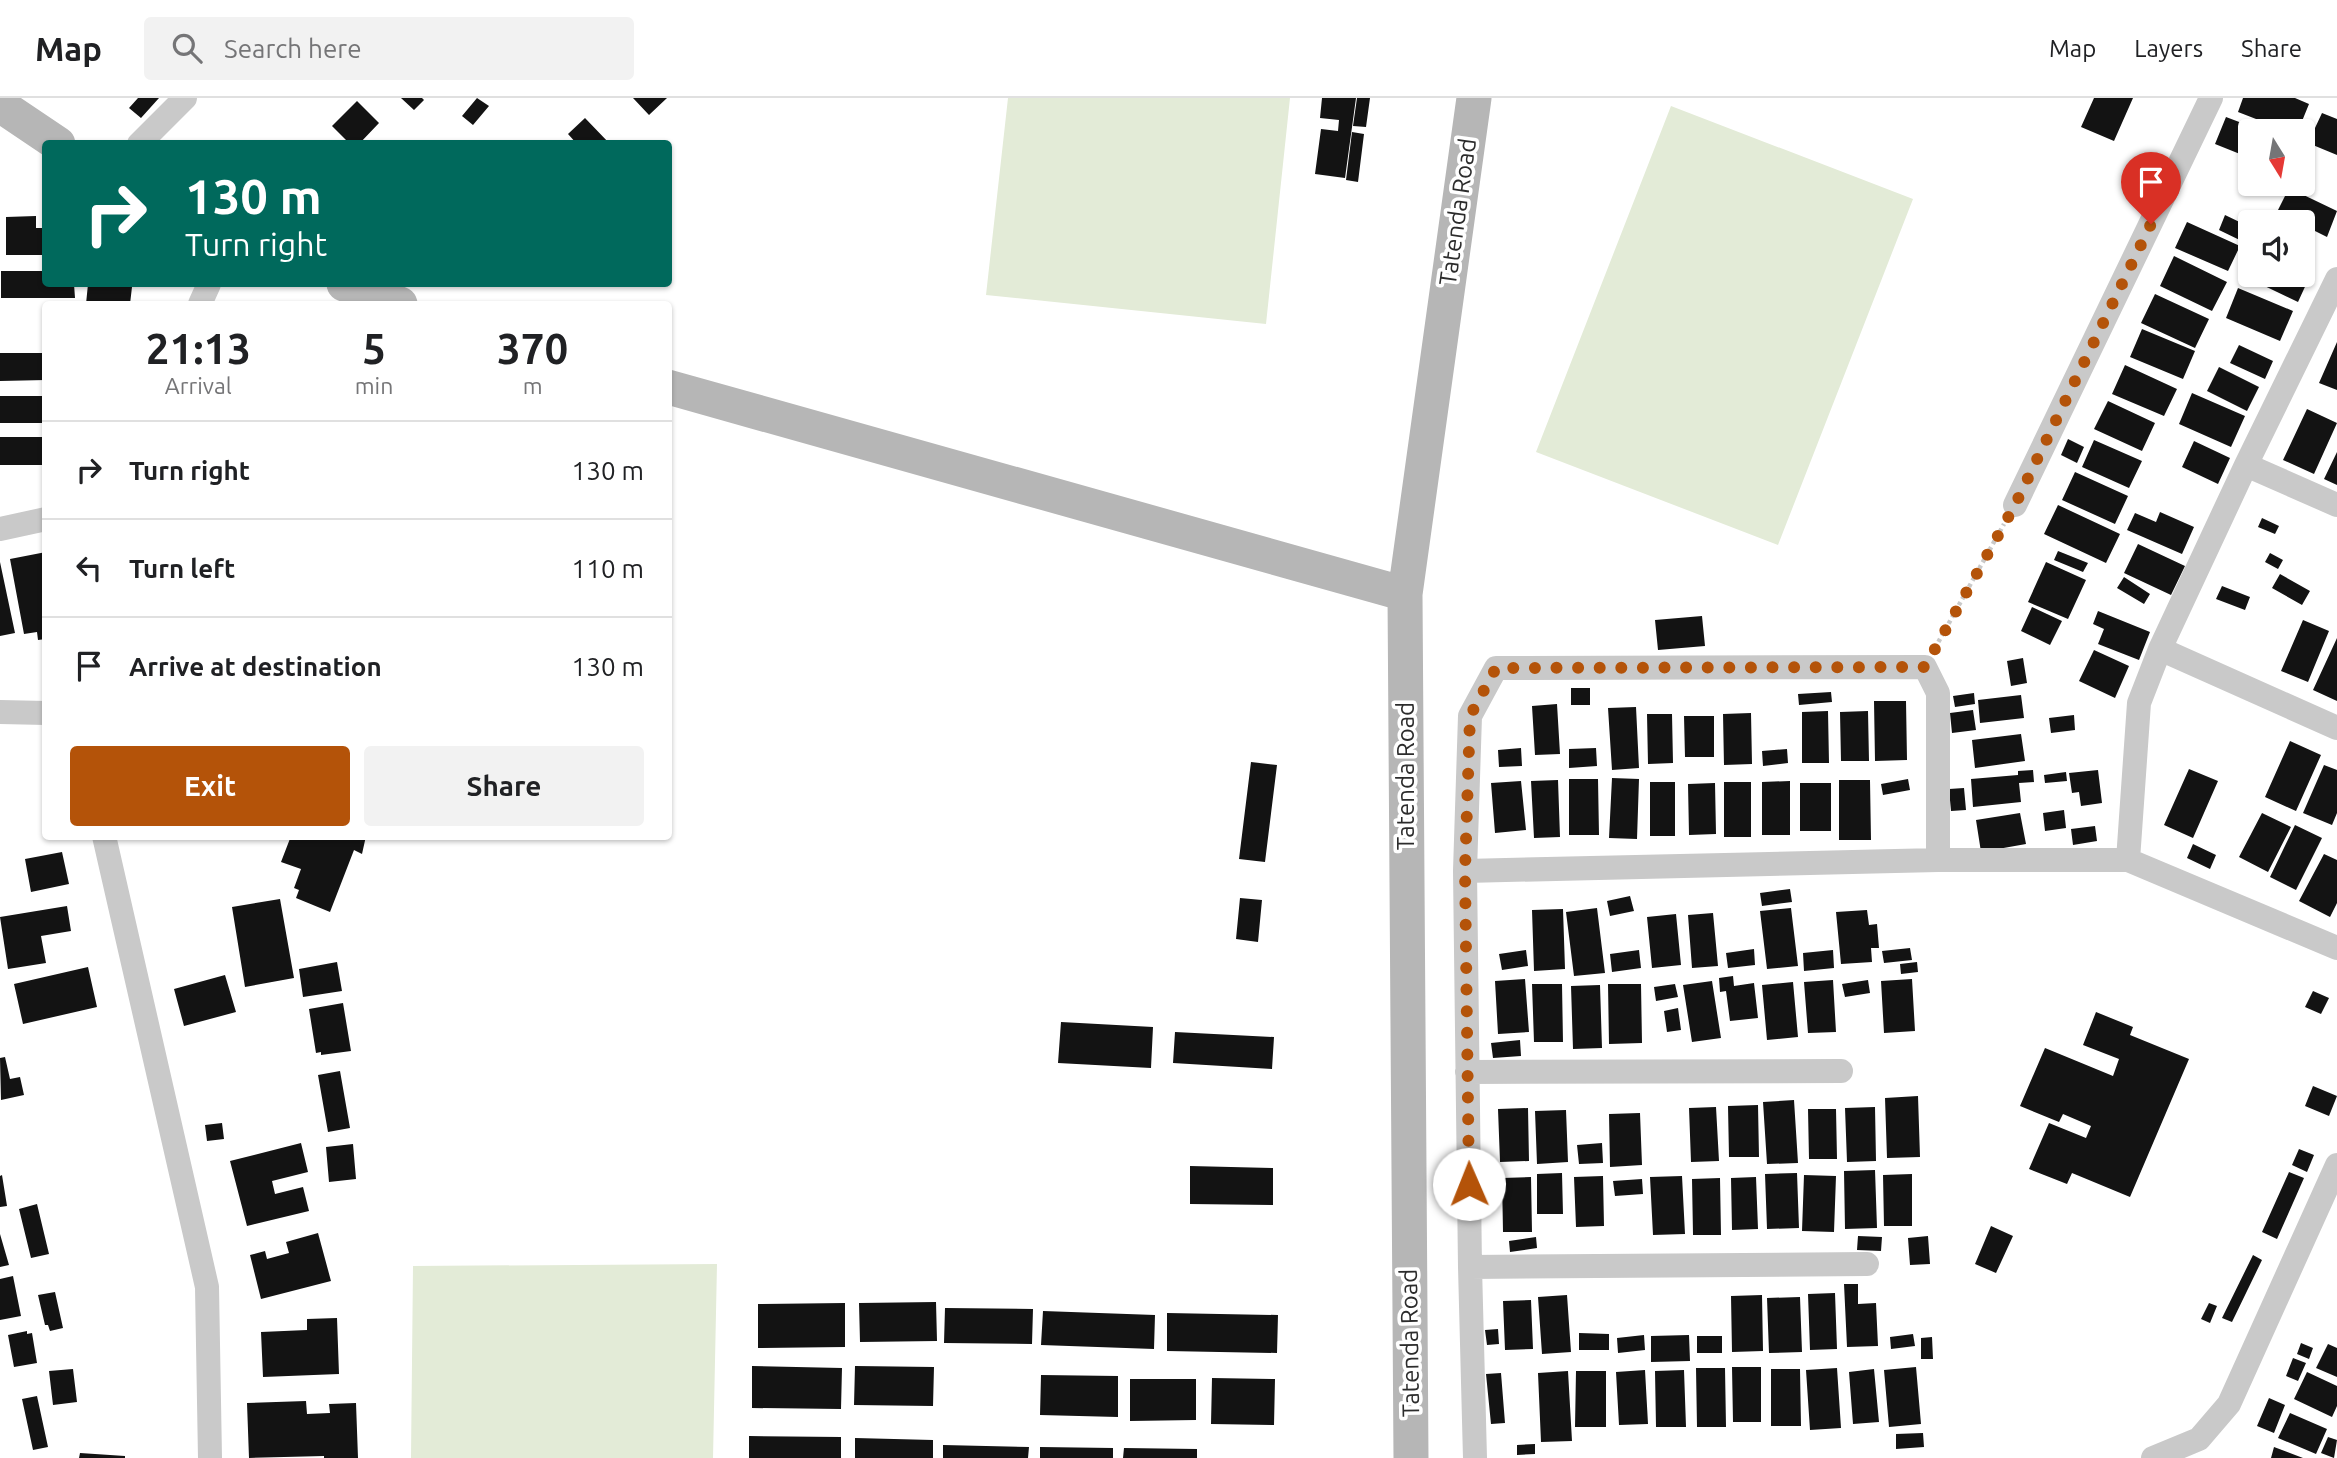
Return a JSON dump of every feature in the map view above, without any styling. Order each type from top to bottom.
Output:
[{"type":"street","points":[[143,140],[185,98]]},
{"type":"street","name":"Tatenda Road","points":[[1411,1458],[1405,594],[1474,98]]},
{"type":"street","points":[[2015,505],[2211,98]]},
{"type":"street","points":[[1,108],[52,140]]},
{"type":"street","points":[[2128,860],[2139,703],[2160,649],[2246,465],[2330,308],[2337,279]]},
{"type":"street","points":[[352,287],[392,301]]},
{"type":"street","points":[[672,388],[1405,594]]},
{"type":"street","points":[[2246,465],[2337,505]]},
{"type":"street","points":[[0,529],[42,520]]},
{"type":"street","points":[[2160,649],[2337,728]]},
{"type":"street","points":[[1475,1458],[1465,871],[1470,716],[1496,668],[1925,667],[1938,694],[1938,860]]},
{"type":"street","points":[[0,712],[42,713]]},
{"type":"street","points":[[105,840],[207,1287],[210,1458]]},
{"type":"street","points":[[1465,871],[1938,860],[2128,860],[2337,948]]},
{"type":"street","points":[[1467,1072],[1841,1071]]},
{"type":"street","points":[[2153,1458],[2199,1439],[2229,1404],[2337,1165]]},
{"type":"street","points":[[1470,1268],[1867,1264]]},
{"type":"path","points":[[1925,667],[2015,505]]},
{"type":"green space","points":[[1008,98],[1290,98],[1266,324],[986,295]]},
{"type":"green space","points":[[1671,106],[1913,199],[1778,545],[1536,452]]},
{"type":"green space","points":[[717,1264],[713,1458],[411,1458],[413,1266]]},
{"type":"building","points":[[138,98],[159,98],[141,118],[129,108]]},
{"type":"building","points":[[401,98],[422,98],[424,100],[414,110]]},
{"type":"building","points":[[477,98],[489,106],[473,125],[462,116]]},
{"type":"building","points":[[633,98],[667,98],[649,115]]},
{"type":"building","points":[[1322,98],[1356,98],[1345,178],[1315,174],[1321,129],[1338,131],[1339,120],[1320,118]]},
{"type":"building","points":[[1357,98],[1370,98],[1366,127],[1353,126]]},
{"type":"building","points":[[2094,98],[2133,98],[2114,141],[2081,127]]},
{"type":"building","points":[[2243,98],[2295,98],[2309,104],[2303,119],[2256,119],[2238,112]]},
{"type":"building","points":[[357,101],[379,123],[363,140],[346,140],[332,126]]},
{"type":"building","points":[[2322,113],[2337,119],[2337,155],[2315,146],[2315,128]]},
{"type":"building","points":[[2226,117],[2238,122],[2238,153],[2215,144]]},
{"type":"building","points":[[585,118],[606,140],[573,140],[568,134]]},
{"type":"building","points":[[1352,132],[1364,134],[1358,182],[1346,180]]},
{"type":"building","points":[[2285,196],[2306,196],[2337,211],[2327,237],[2315,231],[2315,210],[2278,210]]},
{"type":"building","points":[[2225,215],[2238,221],[2238,239],[2219,230]]},
{"type":"building","points":[[36,216],[36,228],[42,228],[42,255],[6,255],[6,217]]},
{"type":"building","points":[[2187,222],[2238,245],[2228,271],[2175,248]]},
{"type":"building","points":[[2174,256],[2227,282],[2212,311],[2160,286]]},
{"type":"building","points":[[1,271],[42,271],[42,287],[74,287],[75,298],[1,298]]},
{"type":"building","points":[[88,287],[132,287],[130,301],[86,301]]},
{"type":"building","points":[[2267,287],[2305,287],[2298,302]]},
{"type":"building","points":[[2238,288],[2293,311],[2280,341],[2226,318]]},
{"type":"building","points":[[2155,294],[2209,319],[2195,348],[2141,323]]},
{"type":"building","points":[[2142,329],[2195,351],[2183,379],[2130,357]]},
{"type":"building","points":[[2337,342],[2337,390],[2319,383]]},
{"type":"building","points":[[2239,345],[2273,361],[2265,379],[2230,363]]},
{"type":"building","points":[[0,353],[42,353],[42,380],[0,381]]},
{"type":"building","points":[[2125,365],[2177,389],[2164,416],[2112,394]]},
{"type":"building","points":[[2219,367],[2259,387],[2247,411],[2207,391]]},
{"type":"building","points":[[2192,393],[2245,416],[2231,447],[2179,424]]},
{"type":"building","points":[[0,396],[42,396],[42,423],[0,423]]},
{"type":"building","points":[[2108,401],[2155,423],[2142,451],[2094,429]]},
{"type":"building","points":[[2307,409],[2337,423],[2314,474],[2283,460]]},
{"type":"building","points":[[0,437],[42,437],[42,465],[0,465]]},
{"type":"building","points":[[2068,439],[2084,447],[2077,463],[2061,455]]},
{"type":"building","points":[[2094,440],[2142,461],[2129,488],[2082,467]]},
{"type":"building","points":[[2194,441],[2230,458],[2218,484],[2182,467]]},
{"type":"building","points":[[2337,452],[2337,485],[2324,479]]},
{"type":"building","points":[[2075,472],[2128,496],[2115,524],[2062,500]]},
{"type":"building","points":[[2058,505],[2120,534],[2106,563],[2044,534]]},
{"type":"building","points":[[2160,512],[2194,527],[2182,554],[2127,530],[2135,513],[2156,522]]},
{"type":"building","points":[[2262,518],[2279,526],[2275,534],[2258,527]]},
{"type":"building","points":[[2138,544],[2185,566],[2171,595],[2124,573]]},
{"type":"building","points":[[2058,551],[2088,563],[2083,572],[2054,560]]},
{"type":"building","points":[[42,553],[42,640],[38,640],[37,632],[24,634],[10,559]]},
{"type":"building","points":[[2270,553],[2283,560],[2278,569],[2265,562]]},
{"type":"building","points":[[0,562],[15,633],[0,636]]},
{"type":"building","points":[[2046,562],[2086,580],[2068,619],[2028,602]]},
{"type":"building","points":[[2280,574],[2310,591],[2302,605],[2272,588]]},
{"type":"building","points":[[2124,577],[2150,594],[2144,604],[2117,588]]},
{"type":"building","points":[[2222,586],[2250,597],[2245,610],[2216,599]]},
{"type":"building","points":[[2032,607],[2062,621],[2050,645],[2021,631]]},
{"type":"building","points":[[2098,611],[2150,632],[2139,660],[2098,644],[2104,629],[2093,624]]},
{"type":"building","points":[[1702,616],[1705,646],[1658,650],[1655,620]]},
{"type":"building","points":[[2303,620],[2329,631],[2308,682],[2281,671]]},
{"type":"building","points":[[2337,638],[2337,701],[2313,690]]},
{"type":"building","points":[[2094,650],[2129,666],[2115,698],[2079,681]]},
{"type":"building","points":[[2023,658],[2027,683],[2011,686],[2007,661]]},
{"type":"building","points":[[1571,688],[1590,688],[1590,705],[1571,705]]},
{"type":"building","points":[[1831,692],[1832,702],[1799,705],[1798,694]]},
{"type":"building","points":[[1974,693],[1975,704],[1955,707],[1953,696]]},
{"type":"building","points":[[2021,695],[2024,718],[1980,723],[1978,700]]},
{"type":"building","points":[[1874,701],[1906,701],[1907,760],[1875,761]]},
{"type":"building","points":[[1557,704],[1560,754],[1535,755],[1532,706]]},
{"type":"building","points":[[1636,707],[1639,768],[1612,770],[1608,708]]},
{"type":"building","points":[[1973,710],[1976,730],[1952,733],[1950,713]]},
{"type":"building","points":[[1828,711],[1829,763],[1802,763],[1802,712]]},
{"type":"building","points":[[1868,711],[1869,761],[1841,761],[1840,712]]},
{"type":"building","points":[[1751,713],[1752,764],[1724,765],[1723,714]]},
{"type":"building","points":[[1647,714],[1672,714],[1673,763],[1648,764]]},
{"type":"building","points":[[2074,715],[2075,730],[2051,733],[2049,718]]},
{"type":"building","points":[[1684,716],[1714,716],[1714,757],[1685,757]]},
{"type":"building","points":[[2021,734],[2025,761],[1975,768],[1972,740]]},
{"type":"building","points":[[2290,741],[2321,755],[2296,811],[2265,797]]},
{"type":"building","points":[[1521,748],[1522,766],[1499,767],[1498,750]]},
{"type":"building","points":[[1596,748],[1597,766],[1569,768],[1569,749]]},
{"type":"building","points":[[1787,749],[1788,763],[1763,766],[1762,751]]},
{"type":"building","points":[[1251,762],[1277,765],[1265,862],[1239,859]]},
{"type":"building","points":[[2324,765],[2337,770],[2337,813],[2332,825],[2303,813]]},
{"type":"building","points":[[2189,769],[2218,781],[2193,838],[2164,825]]},
{"type":"building","points":[[2033,770],[2034,782],[2019,783],[2021,802],[1973,807],[1971,779],[2018,775],[2018,771]]},
{"type":"building","points":[[2098,770],[2102,803],[2081,806],[2079,792],[2072,793],[2069,773]]},
{"type":"building","points":[[2066,772],[2067,781],[2045,783],[2044,775]]},
{"type":"building","points":[[1612,778],[1639,779],[1637,839],[1609,838]]},
{"type":"building","points":[[1569,779],[1598,779],[1599,835],[1569,835]]},
{"type":"building","points":[[1908,779],[1910,790],[1883,795],[1881,784]]},
{"type":"building","points":[[1558,780],[1560,837],[1534,838],[1531,781]]},
{"type":"building","points":[[1839,780],[1870,780],[1871,840],[1839,840]]},
{"type":"building","points":[[1521,781],[1526,830],[1495,833],[1491,783]]},
{"type":"building","points":[[1790,781],[1790,835],[1762,835],[1762,782]]},
{"type":"building","points":[[1650,782],[1675,782],[1675,836],[1650,836]]},
{"type":"building","points":[[1724,782],[1751,782],[1751,837],[1724,837]]},
{"type":"building","points":[[1715,783],[1716,834],[1689,835],[1688,784]]},
{"type":"building","points":[[1800,783],[1831,783],[1831,831],[1800,831]]},
{"type":"building","points":[[1964,788],[1966,810],[1951,811],[1949,789]]},
{"type":"building","points":[[2064,810],[2066,828],[2045,831],[2043,813]]},
{"type":"building","points":[[2020,813],[2026,844],[1981,852],[1976,820]]},
{"type":"building","points":[[2262,813],[2291,827],[2268,872],[2239,857]]},
{"type":"building","points":[[2295,825],[2322,838],[2296,890],[2270,877]]},
{"type":"building","points":[[2095,826],[2097,841],[2073,845],[2071,829]]},
{"type":"building","points":[[289,840],[365,840],[362,854],[354,850],[330,912],[296,898],[299,890],[294,888],[301,869],[281,862]]},
{"type":"building","points":[[2193,844],[2216,855],[2210,869],[2187,858]]},
{"type":"building","points":[[62,852],[69,884],[31,892],[25,859]]},
{"type":"building","points":[[2324,854],[2337,860],[2337,903],[2330,917],[2299,901]]},
{"type":"building","points":[[1790,889],[1792,902],[1762,906],[1760,893]]},
{"type":"building","points":[[1630,896],[1634,911],[1610,916],[1607,901]]},
{"type":"building","points":[[1240,898],[1262,900],[1258,942],[1236,939]]},
{"type":"building","points":[[280,899],[294,978],[245,987],[232,907]]},
{"type":"building","points":[[67,906],[71,931],[41,936],[46,963],[8,969],[0,917]]},
{"type":"building","points":[[1597,908],[1605,973],[1574,976],[1566,912]]},
{"type":"building","points":[[1791,908],[1798,966],[1767,969],[1760,911]]},
{"type":"building","points":[[1563,909],[1565,969],[1534,971],[1532,910]]},
{"type":"building","points":[[1867,910],[1869,925],[1877,924],[1879,948],[1871,948],[1872,962],[1841,964],[1836,912]]},
{"type":"building","points":[[1713,913],[1718,966],[1692,968],[1688,915]]},
{"type":"building","points":[[1676,914],[1681,965],[1652,968],[1647,917]]},
{"type":"building","points":[[1910,948],[1912,960],[1884,963],[1882,951]]},
{"type":"building","points":[[1754,949],[1755,965],[1728,968],[1726,953]]},
{"type":"building","points":[[1526,950],[1528,966],[1502,970],[1499,954]]},
{"type":"building","points":[[1639,950],[1641,968],[1612,972],[1610,954]]},
{"type":"building","points":[[1833,950],[1834,968],[1804,971],[1803,953]]},
{"type":"building","points":[[337,962],[342,991],[303,997],[299,969]]},
{"type":"building","points":[[1917,962],[1918,972],[1901,974],[1900,964]]},
{"type":"building","points":[[88,967],[97,1007],[23,1024],[14,984]]},
{"type":"building","points":[[225,975],[236,1012],[184,1026],[174,989]]},
{"type":"building","points":[[1733,976],[1734,986],[1754,983],[1758,1018],[1730,1021],[1726,991],[1720,992],[1719,978]]},
{"type":"building","points":[[1525,979],[1529,1032],[1498,1034],[1495,981]]},
{"type":"building","points":[[1912,979],[1915,1031],[1884,1033],[1881,981]]},
{"type":"building","points":[[1833,980],[1836,1032],[1808,1033],[1804,982]]},
{"type":"building","points":[[1868,980],[1870,993],[1845,997],[1842,984]]},
{"type":"building","points":[[1712,981],[1721,1038],[1692,1042],[1683,985]]},
{"type":"building","points":[[1793,982],[1798,1037],[1767,1040],[1762,985]]},
{"type":"building","points":[[1532,984],[1562,984],[1563,1042],[1534,1042]]},
{"type":"building","points":[[1608,984],[1641,984],[1642,1043],[1609,1044]]},
{"type":"building","points":[[1675,984],[1678,997],[1656,1001],[1654,987]]},
{"type":"building","points":[[1600,985],[1602,1048],[1573,1049],[1571,986]]},
{"type":"building","points":[[2313,991],[2329,998],[2321,1014],[2305,1007]]},
{"type":"building","points":[[343,1003],[351,1051],[321,1055],[321,1052],[316,1053],[309,1009]]},
{"type":"building","points":[[1678,1008],[1681,1030],[1667,1032],[1664,1011]]},
{"type":"building","points":[[2096,1012],[2133,1027],[2130,1035],[2189,1059],[2130,1197],[2072,1173],[2067,1184],[2029,1169],[2049,1123],[2086,1138],[2091,1126],[2063,1114],[2059,1122],[2020,1106],[2045,1048],[2113,1076],[2119,1059],[2083,1045]]},
{"type":"building","points":[[1061,1022],[1153,1027],[1151,1068],[1058,1063]]},
{"type":"building","points":[[1175,1032],[1274,1037],[1272,1069],[1173,1063]]},
{"type":"building","points":[[1520,1040],[1521,1056],[1493,1058],[1491,1043]]},
{"type":"building","points":[[5,1057],[10,1079],[20,1077],[24,1095],[1,1100],[0,1058]]},
{"type":"building","points":[[340,1071],[350,1128],[328,1132],[318,1075]]},
{"type":"building","points":[[2313,1086],[2337,1096],[2329,1116],[2305,1106]]},
{"type":"building","points":[[1918,1096],[1920,1157],[1887,1158],[1885,1098]]},
{"type":"building","points":[[1794,1100],[1798,1163],[1767,1164],[1763,1102]]},
{"type":"building","points":[[1758,1105],[1759,1157],[1729,1157],[1728,1106]]},
{"type":"building","points":[[1716,1107],[1719,1161],[1691,1162],[1689,1108]]},
{"type":"building","points":[[1875,1107],[1876,1161],[1847,1162],[1845,1108]]},
{"type":"building","points":[[1528,1108],[1529,1161],[1500,1162],[1498,1109]]},
{"type":"building","points":[[1808,1109],[1836,1109],[1837,1159],[1809,1159]]},
{"type":"building","points":[[1566,1110],[1568,1162],[1537,1164],[1535,1111]]},
{"type":"building","points":[[1640,1113],[1642,1165],[1610,1167],[1609,1114]]},
{"type":"building","points":[[222,1123],[224,1139],[207,1141],[205,1125]]},
{"type":"building","points":[[301,1143],[308,1172],[272,1181],[275,1194],[303,1187],[309,1211],[247,1226],[230,1161]]},
{"type":"building","points":[[1602,1143],[1603,1163],[1579,1164],[1577,1145]]},
{"type":"building","points":[[353,1144],[356,1179],[329,1182],[326,1147]]},
{"type":"building","points":[[2299,1149],[2314,1155],[2307,1172],[2292,1165]]},
{"type":"building","points":[[1190,1166],[1273,1168],[1273,1205],[1190,1204]]},
{"type":"building","points":[[1875,1170],[1877,1228],[1845,1229],[1844,1171]]},
{"type":"building","points":[[2289,1172],[2304,1178],[2277,1239],[2262,1232]]},
{"type":"building","points":[[1562,1173],[1563,1214],[1537,1214],[1537,1174]]},
{"type":"building","points":[[1797,1173],[1799,1228],[1767,1229],[1765,1174]]},
{"type":"building","points":[[1912,1174],[1912,1226],[1884,1226],[1883,1175]]},
{"type":"building","points":[[2,1175],[7,1206],[0,1207],[0,1176]]},
{"type":"building","points":[[1804,1175],[1836,1176],[1834,1232],[1802,1231]]},
{"type":"building","points":[[1603,1176],[1604,1226],[1576,1227],[1574,1177]]},
{"type":"building","points":[[1682,1176],[1685,1234],[1653,1235],[1650,1177]]},
{"type":"building","points":[[1531,1177],[1532,1232],[1503,1232],[1502,1178]]},
{"type":"building","points":[[1756,1177],[1758,1229],[1732,1230],[1731,1178]]},
{"type":"building","points":[[1720,1178],[1721,1235],[1693,1235],[1692,1179]]},
{"type":"building","points":[[1642,1179],[1643,1194],[1615,1196],[1613,1181]]},
{"type":"building","points":[[37,1204],[49,1254],[31,1258],[19,1209]]},
{"type":"building","points":[[1991,1226],[2013,1236],[1996,1273],[1975,1264]]},
{"type":"building","points":[[318,1233],[331,1281],[261,1299],[250,1255],[265,1251],[267,1259],[289,1253],[286,1242]]},
{"type":"building","points":[[0,1234],[9,1265],[0,1267]]},
{"type":"building","points":[[1858,1236],[1882,1237],[1881,1251],[1857,1250]]},
{"type":"building","points":[[1928,1236],[1930,1264],[1910,1265],[1908,1238]]},
{"type":"building","points":[[1536,1237],[1537,1248],[1510,1252],[1509,1241]]},
{"type":"building","points":[[2253,1255],[2262,1260],[2232,1322],[2222,1318]]},
{"type":"building","points":[[13,1276],[21,1316],[0,1320],[0,1279]]},
{"type":"building","points":[[1844,1284],[1858,1284],[1858,1304],[1876,1303],[1878,1346],[1847,1347]]},
{"type":"building","points":[[55,1292],[63,1328],[50,1331],[48,1325],[45,1325],[38,1295]]},
{"type":"building","points":[[1835,1293],[1837,1349],[1810,1350],[1808,1294]]},
{"type":"building","points":[[1567,1295],[1571,1352],[1542,1354],[1538,1297]]},
{"type":"building","points":[[1762,1295],[1763,1351],[1732,1352],[1731,1296]]},
{"type":"building","points":[[1800,1297],[1802,1352],[1769,1353],[1767,1298]]},
{"type":"building","points":[[1531,1300],[1533,1349],[1505,1350],[1503,1301]]},
{"type":"building","points":[[936,1302],[937,1341],[860,1342],[859,1303]]},
{"type":"building","points":[[845,1303],[845,1347],[758,1348],[758,1304]]},
{"type":"building","points":[[2209,1303],[2217,1306],[2210,1323],[2201,1319]]},
{"type":"building","points":[[945,1308],[1033,1309],[1032,1344],[944,1343]]},
{"type":"building","points":[[1043,1311],[1155,1315],[1154,1349],[1041,1345]]},
{"type":"building","points":[[1167,1313],[1278,1315],[1277,1353],[1167,1351]]},
{"type":"building","points":[[337,1318],[339,1374],[263,1377],[261,1332],[307,1330],[307,1319]]},
{"type":"building","points":[[1498,1329],[1499,1344],[1487,1345],[1485,1330]]},
{"type":"building","points":[[27,1331],[27,1334],[32,1333],[37,1363],[14,1367],[8,1335]]},
{"type":"building","points":[[1579,1333],[1609,1334],[1609,1350],[1579,1350]]},
{"type":"building","points":[[1913,1334],[1915,1346],[1891,1349],[1890,1337]]},
{"type":"building","points":[[1644,1335],[1645,1350],[1618,1353],[1617,1338]]},
{"type":"building","points":[[1689,1335],[1690,1361],[1651,1362],[1651,1336]]},
{"type":"building","points":[[1697,1336],[1722,1336],[1722,1353],[1697,1353]]},
{"type":"building","points":[[1932,1337],[1933,1359],[1921,1359],[1921,1338]]},
{"type":"building","points":[[2301,1343],[2313,1348],[2309,1359],[2297,1354]]},
{"type":"building","points":[[2328,1344],[2337,1348],[2337,1377],[2316,1368]]},
{"type":"building","points":[[2293,1358],[2306,1363],[2298,1381],[2286,1376]]},
{"type":"building","points":[[752,1366],[842,1368],[841,1409],[752,1408]]},
{"type":"building","points":[[855,1366],[934,1367],[933,1406],[854,1405]]},
{"type":"building","points":[[1732,1367],[1761,1367],[1761,1422],[1733,1422]]},
{"type":"building","points":[[1916,1367],[1921,1424],[1889,1427],[1884,1370]]},
{"type":"building","points":[[1696,1368],[1725,1368],[1726,1427],[1697,1427]]},
{"type":"building","points":[[1837,1368],[1841,1428],[1810,1430],[1806,1370]]},
{"type":"building","points":[[73,1369],[77,1402],[53,1405],[49,1371]]},
{"type":"building","points":[[1771,1369],[1800,1369],[1801,1426],[1771,1426]]},
{"type":"building","points":[[1874,1369],[1879,1422],[1853,1424],[1849,1372]]},
{"type":"building","points":[[1645,1370],[1648,1424],[1619,1425],[1616,1372]]},
{"type":"building","points":[[1684,1370],[1686,1427],[1656,1427],[1655,1371]]},
{"type":"building","points":[[1568,1371],[1572,1441],[1541,1442],[1538,1373]]},
{"type":"building","points":[[1576,1371],[1606,1371],[1606,1427],[1575,1427]]},
{"type":"building","points":[[2307,1372],[2337,1386],[2337,1406],[2332,1417],[2294,1399]]},
{"type":"building","points":[[1501,1373],[1505,1423],[1491,1424],[1486,1374]]},
{"type":"building","points":[[1041,1375],[1118,1376],[1118,1417],[1040,1415]]},
{"type":"building","points":[[1212,1378],[1275,1379],[1274,1425],[1211,1424]]},
{"type":"building","points":[[1130,1379],[1196,1379],[1196,1420],[1130,1421]]},
{"type":"building","points":[[37,1396],[48,1447],[33,1450],[22,1399]]},
{"type":"building","points":[[2269,1398],[2285,1405],[2274,1433],[2257,1426]]},
{"type":"building","points":[[306,1401],[307,1414],[330,1413],[329,1404],[356,1403],[358,1458],[249,1458],[247,1403]]},
{"type":"building","points":[[2290,1413],[2327,1429],[2316,1454],[2278,1438]]},
{"type":"building","points":[[1923,1433],[1924,1447],[1896,1449],[1896,1434]]},
{"type":"building","points":[[749,1436],[841,1437],[841,1458],[749,1458]]},
{"type":"building","points":[[2328,1437],[2337,1440],[2334,1458],[2321,1453]]},
{"type":"building","points":[[855,1438],[933,1440],[933,1458],[855,1458]]},
{"type":"building","points":[[1535,1444],[1535,1454],[1517,1455],[1517,1445]]},
{"type":"building","points":[[943,1445],[1029,1447],[1028,1458],[943,1458]]},
{"type":"building","points":[[1040,1447],[1113,1448],[1113,1458],[1040,1458]]},
{"type":"building","points":[[2274,1447],[2303,1458],[2271,1458]]},
{"type":"building","points":[[1124,1448],[1197,1449],[1197,1458],[1123,1458]]},
{"type":"building","points":[[80,1453],[125,1456],[125,1458],[79,1458]]},
{"type":"route","points":[[1469,1184],[1465,871],[1470,716],[1496,668],[1925,667],[2015,505],[2151,224]]}]
